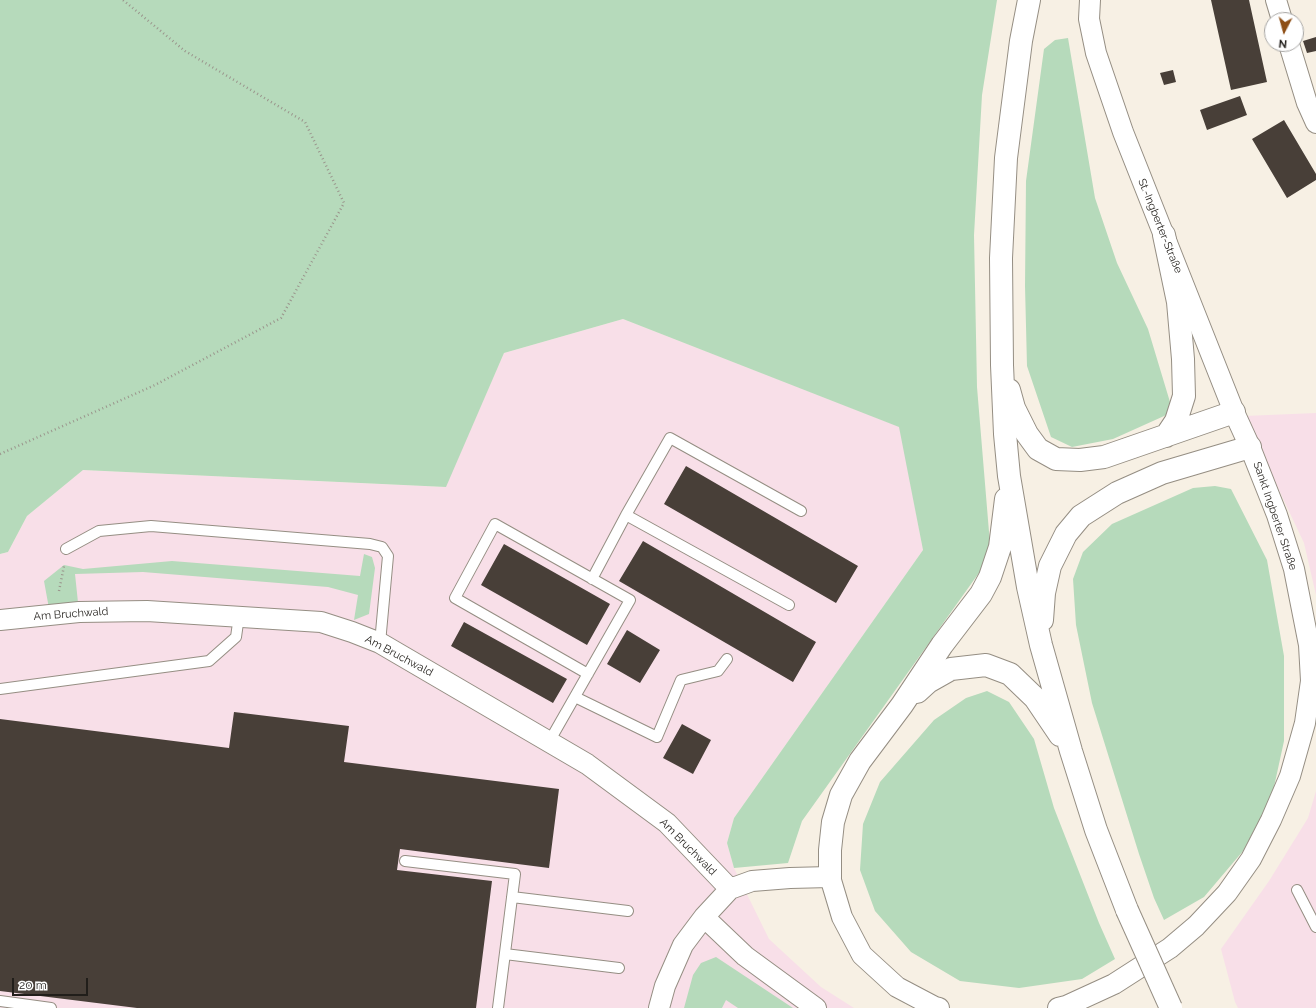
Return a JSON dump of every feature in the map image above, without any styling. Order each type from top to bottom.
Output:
[{"type":"main road","points":[[1029,0],[1021,41],[1006,158],[1001,258],[1004,434],[1009,476],[1028,587],[1041,646],[1071,751],[1096,830],[1127,910],[1171,1008]]},
{"type":"main road","points":[[1164,235],[1178,302],[1183,359],[1184,396],[1176,421],[1166,436]]},
{"type":"main road","points":[[1002,365],[1014,408],[1027,434],[1038,449],[1056,458],[1080,460],[1104,457],[1234,412]]},
{"type":"main road","points":[[1041,646],[1044,593],[1050,566],[1066,534],[1081,516],[1117,493],[1162,473],[1250,447]]},
{"type":"main road","points":[[830,877],[830,850],[833,822],[841,795],[860,761],[902,705],[942,645],[981,594],[990,577],[1000,547],[1009,476]]},
{"type":"main road","points":[[902,705],[928,682],[951,669],[986,665],[1010,674],[1035,698],[1071,751]]},
{"type":"street","name":"St.-Ingberter-Straße","points":[[1090,0],[1089,19],[1096,53],[1123,132],[1234,412],[1250,447]]},
{"type":"street","points":[[1276,0],[1280,12]]},
{"type":"street","points":[[1291,52],[1306,103],[1316,123]]},
{"type":"street","name":"Sankt Ingberter Straße","points":[[1250,447],[1277,515],[1294,569],[1309,645],[1314,682]]},
{"type":"street","name":"Am Bruchwald","points":[[0,620],[60,613],[147,611],[321,622],[352,632],[380,643],[587,764],[668,823],[730,889]]},
{"type":"street","points":[[1058,1008],[1066,1006],[1114,984],[1170,948],[1196,926],[1226,893],[1251,859],[1271,820],[1290,776],[1305,723],[1314,682]]},
{"type":"street","points":[[659,1008],[665,986],[683,945],[704,917],[730,889],[752,881],[830,877],[842,917],[862,955],[897,987],[934,1007],[939,1008]]},
{"type":"street","points":[[704,917],[745,956],[816,1008]]},
{"type":"lane","points":[[592,579],[626,515],[670,438],[801,511]]},
{"type":"lane","points":[[626,515],[789,605]]},
{"type":"lane","points":[[549,742],[575,697],[630,600],[495,524],[455,598],[588,674]]},
{"type":"lane","points":[[66,549],[99,531],[151,526],[370,544],[382,547],[388,556],[380,643]]},
{"type":"lane","points":[[0,689],[209,661],[236,637],[239,616]]},
{"type":"lane","points":[[575,697],[657,737],[681,680],[718,671],[727,659]]},
{"type":"lane","points":[[405,861],[515,874],[498,1008]]},
{"type":"lane","points":[[1297,890],[1316,927]]},
{"type":"lane","points":[[512,896],[628,911]]},
{"type":"lane","points":[[505,954],[619,968]]},
{"type":"lane","points":[[0,1001],[51,1008]]},
{"type":"path","points":[[0,454],[155,386],[281,318],[344,203],[304,122],[185,51],[123,0]]},
{"type":"path","points":[[60,613],[58,596],[66,549]]},
{"type":"shaded area","points":[[623,319],[900,427],[923,550],[734,818],[727,843],[734,868],[769,939],[821,987],[854,1008],[0,1008],[0,554],[8,552],[27,516],[83,470],[445,487],[504,353]]},
{"type":"shaded area","points":[[1316,413],[1316,595],[1304,543],[1244,416]]},
{"type":"shaded area","points":[[1316,791],[1316,1008],[1238,1008],[1235,1002],[1221,949],[1269,881],[1308,818]]},
{"type":"green space","points":[[0,0],[997,0],[982,95],[974,235],[977,387],[991,556],[802,821],[788,863],[734,868],[727,843],[734,818],[923,550],[899,427],[623,319],[504,353],[446,487],[83,470],[27,516],[8,552],[0,554]]},
{"type":"green space","points":[[1068,38],[1095,198],[1117,263],[1148,329],[1173,412],[1113,439],[1072,447],[1051,437],[1027,366],[1025,286],[1026,181],[1044,49],[1055,40]]},
{"type":"green space","points":[[1215,486],[1231,489],[1267,560],[1284,656],[1284,741],[1272,796],[1243,851],[1204,897],[1164,920],[1154,898],[1139,854],[1092,703],[1076,625],[1073,579],[1083,552],[1112,524],[1193,488]]},
{"type":"green space","points":[[364,554],[372,557],[375,568],[369,614],[354,620],[358,595],[328,587],[143,572],[75,574],[79,612],[50,614],[44,581],[64,565],[83,569],[172,561],[360,576]]},
{"type":"green space","points":[[987,691],[1009,702],[1034,739],[1054,808],[1099,923],[1115,959],[1082,979],[1019,988],[960,981],[911,952],[875,911],[860,870],[863,824],[880,782],[934,720],[966,698]]},
{"type":"green space","points":[[716,957],[793,1008],[738,1008],[726,1000],[722,1008],[684,1008],[693,975],[701,963]]},
{"type":"building","points":[[1211,0],[1249,0],[1267,82],[1231,90]]},
{"type":"building","points":[[1316,37],[1316,51],[1307,53],[1304,41]]},
{"type":"building","points":[[1173,70],[1176,82],[1164,85],[1160,73]]},
{"type":"building","points":[[1240,96],[1247,115],[1207,130],[1200,110]]},
{"type":"building","points":[[1284,120],[1316,174],[1316,180],[1287,198],[1252,139]]},
{"type":"building","points":[[686,466],[858,566],[836,603],[664,504]]},
{"type":"building","points":[[643,541],[816,642],[793,682],[619,581]]},
{"type":"building","points":[[504,544],[610,604],[587,645],[481,585]]},
{"type":"building","points":[[464,622],[567,679],[553,703],[451,646]]},
{"type":"building","points":[[627,630],[660,650],[640,683],[607,664]]},
{"type":"building","points":[[234,712],[349,726],[344,762],[559,789],[549,868],[400,849],[397,870],[492,881],[476,1008],[137,1008],[0,991],[0,719],[229,748]]},
{"type":"building","points":[[682,724],[711,740],[693,774],[663,758]]}]
